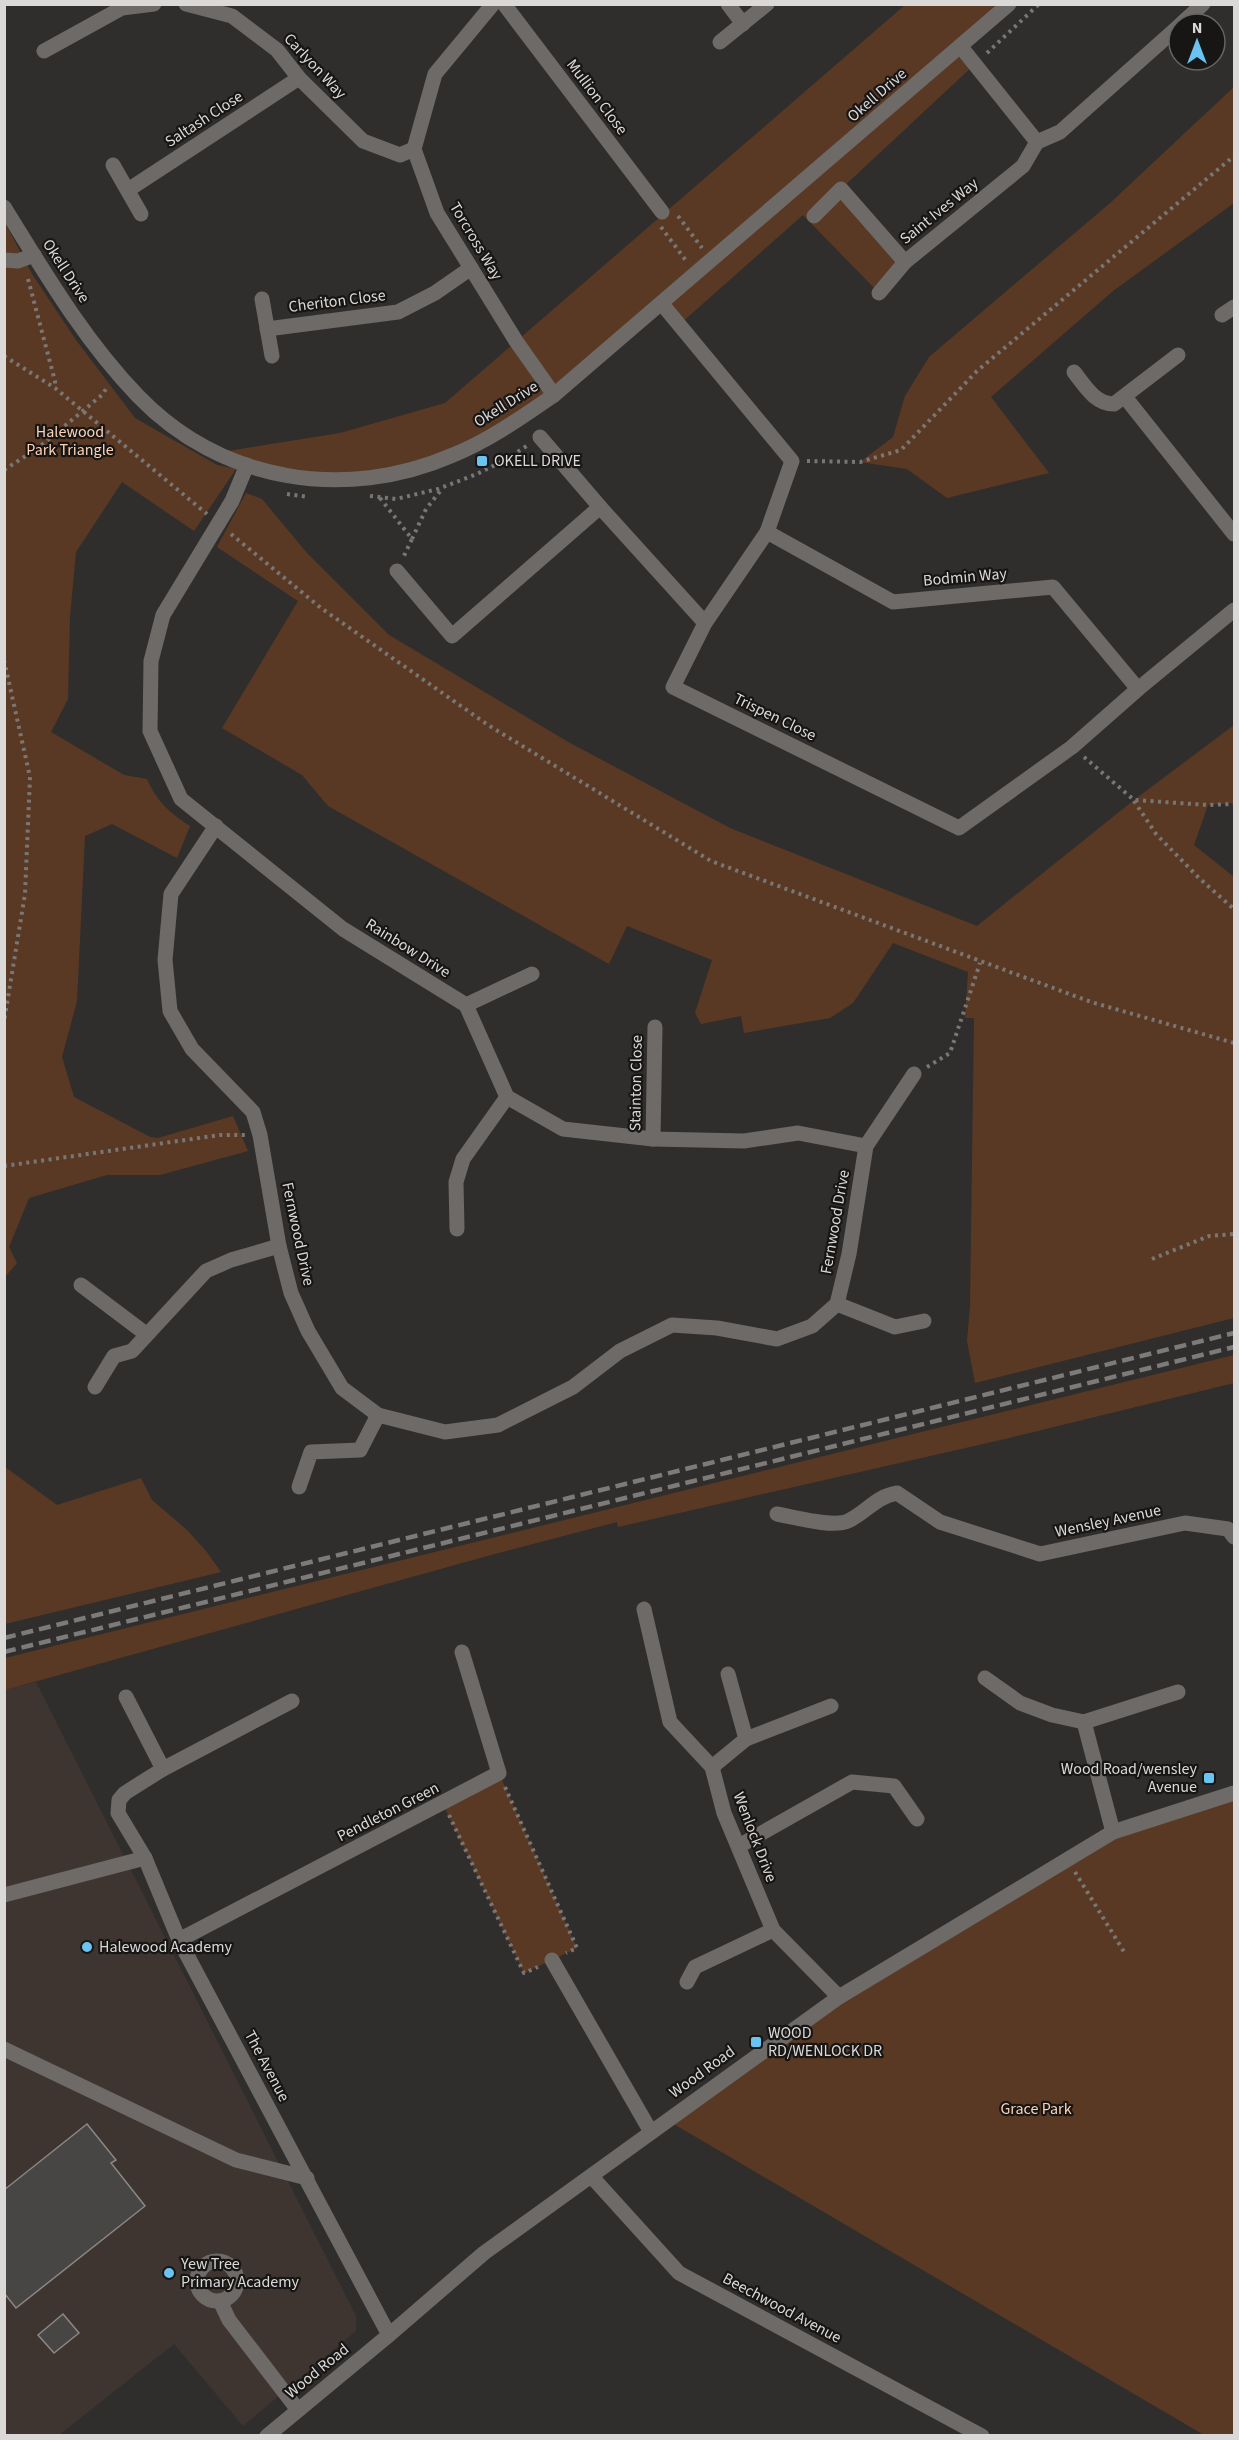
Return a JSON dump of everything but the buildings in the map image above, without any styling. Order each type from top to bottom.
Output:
[{"type":"street","points":[[44,51],[122,8],[153,4]]},
{"type":"street","name":"Carlyon Way","points":[[186,4],[232,16],[277,50],[299,78],[363,141],[400,154],[414,149]]},
{"type":"street","points":[[414,149],[435,74],[493,4]]},
{"type":"street","name":"Mullion Close","points":[[504,4],[662,212]]},
{"type":"street","points":[[729,4],[743,24]]},
{"type":"street","points":[[720,42],[767,4]]},
{"type":"street","name":"Okell Drive","points":[[4,207],[60,299],[117,373],[139,398],[188,438],[247,465],[273,473],[307,479],[342,481],[379,477],[416,469],[453,455],[492,436],[554,394],[662,304],[1009,4]]},
{"type":"street","name":"Saint Ives Way","points":[[814,216],[841,189],[905,262],[1023,166],[1038,142],[1060,132],[1167,37]]},
{"type":"street","points":[[961,46],[1038,142]]},
{"type":"street","name":"Saltash Close","points":[[128,190],[299,78]]},
{"type":"street","name":"Torcross Way","points":[[414,149],[437,213],[516,341],[554,394]]},
{"type":"street","points":[[113,165],[141,214]]},
{"type":"street","points":[[4,260],[18,261],[34,255]]},
{"type":"street","points":[[879,293],[905,262]]},
{"type":"street","name":"Cheriton Close","points":[[267,329],[398,312],[435,293],[471,268]]},
{"type":"street","points":[[262,299],[272,356]]},
{"type":"street","points":[[662,304],[792,461]]},
{"type":"street","points":[[1074,372],[1098,400],[1114,404],[1178,355]]},
{"type":"street","points":[[1125,397],[1234,534]]},
{"type":"street","points":[[540,437],[600,507],[705,622]]},
{"type":"street","name":"Trispen Close","points":[[792,461],[766,532],[705,622],[673,687],[958,828],[1072,747],[1234,610]]},
{"type":"street","name":"Rainbow Drive","points":[[247,465],[232,501],[163,615],[151,661],[150,731],[181,799],[343,929],[466,1005]]},
{"type":"street","points":[[397,571],[452,636],[600,507]]},
{"type":"street","name":"Bodmin Way","points":[[766,532],[893,602],[1053,587],[1138,689]]},
{"type":"street","name":"Fernwood Drive","points":[[216,826],[171,894],[165,960],[170,1011],[192,1049],[253,1112],[260,1135],[279,1246],[291,1293],[308,1331],[342,1388],[378,1414],[445,1432],[498,1425],[573,1387],[620,1351],[672,1325],[717,1328],[777,1339],[812,1326],[837,1304],[849,1254],[866,1146]]},
{"type":"street","points":[[532,974],[466,1005],[507,1097],[563,1129],[653,1139],[744,1141],[798,1133],[866,1146],[914,1074]]},
{"type":"street","name":"Stainton Close","points":[[653,1139],[655,1027]]},
{"type":"street","points":[[457,1229],[456,1182],[463,1159],[507,1097]]},
{"type":"street","points":[[95,1388],[114,1356],[132,1351],[206,1271],[231,1260],[279,1246]]},
{"type":"street","points":[[81,1285],[146,1334]]},
{"type":"street","points":[[837,1304],[895,1327],[924,1321]]},
{"type":"street","points":[[299,1487],[311,1452],[360,1450],[378,1414]]},
{"type":"street","name":"Wensley Avenue","points":[[777,1514],[831,1523],[846,1522],[884,1495],[897,1493],[940,1522],[1040,1554],[1185,1523],[1232,1528]]},
{"type":"street","name":"Wenlock Drive","points":[[644,1609],[670,1722],[712,1767],[724,1813],[773,1930],[839,1996]]},
{"type":"street","points":[[462,1652],[499,1773]]},
{"type":"street","points":[[728,1674],[746,1739]]},
{"type":"street","points":[[985,1678],[1020,1703],[1052,1715],[1084,1722],[1178,1692]]},
{"type":"street","points":[[126,1697],[163,1769],[292,1701]]},
{"type":"street","points":[[712,1767],[746,1739],[831,1706]]},
{"type":"street","points":[[1084,1722],[1113,1832]]},
{"type":"street","name":"The Avenue","points":[[163,1769],[125,1793],[119,1800],[118,1813],[145,1858],[179,1940],[389,2335]]},
{"type":"street","name":"Pendleton Green","points":[[179,1940],[499,1773]]},
{"type":"street","points":[[739,1846],[852,1782],[894,1786],[917,1819]]},
{"type":"street","name":"Wood Road","points":[[267,2436],[484,2253],[839,1996],[1113,1832],[1234,1793]]},
{"type":"street","points":[[4,1895],[145,1858]]},
{"type":"street","points":[[687,1982],[695,1967],[773,1930]]},
{"type":"street","points":[[552,1960],[651,2132]]},
{"type":"street","points":[[4,2049],[236,2160],[307,2178]]},
{"type":"street","name":"Beechwood Avenue","points":[[592,2177],[679,2273],[982,2436]]},
{"type":"street","points":[[220,2301],[229,2320],[298,2410]]},
{"type":"path","points":[[975,64],[1039,4]]},
{"type":"path","points":[[792,461],[860,462],[900,450],[977,371],[1234,156]]},
{"type":"path","points":[[696,274],[655,219],[669,205],[712,261]]},
{"type":"path","points":[[34,255],[27,277],[55,388]]},
{"type":"path","points":[[4,356],[55,388],[321,608],[488,725],[711,861],[980,963],[1091,1002],[1234,1043]]},
{"type":"path","points":[[4,470],[38,448],[102,394],[117,373]]},
{"type":"path","points":[[397,571],[426,509],[444,487]]},
{"type":"path","points":[[379,497],[412,539]]},
{"type":"path","points":[[4,660],[30,777],[25,894],[4,1022]]},
{"type":"path","points":[[1072,747],[1134,800],[1156,834],[1200,879],[1234,909]]},
{"type":"path","points":[[1134,800],[1208,805],[1234,804]]},
{"type":"path","points":[[914,1074],[950,1053],[980,963]]},
{"type":"path","points":[[4,1166],[220,1135]]},
{"type":"path","points":[[1152,1259],[1209,1236],[1234,1234]]},
{"type":"path","points":[[443,1804],[524,1973],[577,1948],[499,1773]]},
{"type":"path","points":[[1068,1859],[1126,1955]]},
{"type":"shaded area","points":[[36,1682],[356,2316],[356,2331],[243,2426],[174,2344],[59,2435],[5,2436],[4,1690]]},
{"type":"green space","points":[[905,5],[1009,5],[961,46],[975,64],[841,189],[905,262],[879,293],[803,215],[680,324],[662,304],[554,395],[453,455],[342,481],[216,453],[340,433],[445,403]]},
{"type":"green space","points":[[1234,87],[1234,203],[1113,291],[991,397],[1049,473],[947,498],[907,469],[860,462],[893,437],[905,396],[929,357],[1109,204]]},
{"type":"green space","name":"Halewood Park Triangle","points":[[4,221],[32,274],[76,340],[135,418],[217,465],[236,469],[194,531],[122,482],[76,552],[70,616],[68,699],[51,732],[124,775],[147,779],[165,806],[190,826],[177,858],[112,824],[85,836],[77,1001],[62,1057],[74,1097],[150,1137],[158,1138],[233,1116],[248,1151],[160,1175],[107,1175],[29,1198],[9,1247],[17,1263],[5,1277]]},
{"type":"green space","points":[[246,493],[262,499],[307,553],[389,635],[570,743],[730,828],[977,926],[1134,800],[1234,725],[1234,803],[1208,805],[1194,845],[1234,877],[1234,1318],[975,1383],[967,1341],[970,1306],[974,1018],[965,1018],[968,972],[893,943],[853,1003],[830,1018],[744,1033],[741,1016],[701,1024],[695,1013],[712,960],[627,926],[609,964],[328,806],[302,775],[222,728],[298,601],[217,547]]},
{"type":"green space","points":[[1234,1355],[1234,1383],[1005,1439],[618,1527],[617,1522],[5,1690],[5,1658]]},
{"type":"green space","points":[[5,1467],[57,1505],[141,1478],[152,1500],[187,1530],[221,1572],[5,1624]]},
{"type":"green space","points":[[499,1773],[577,1948],[524,1973],[443,1804]]},
{"type":"green space","name":"Grace Park","points":[[1234,1794],[1234,2435],[1204,2435],[667,2120],[857,1986],[1095,1843]]},
{"type":"railway","points":[[4,1638],[1234,1333]]},
{"type":"railway","points":[[4,1652],[1234,1347]]},
{"type":"place","name":"OKELL DRIVE","points":[[482,461]]},
{"type":"place","name":"Wood Road/wensley Avenue","points":[[1209,1778]]},
{"type":"place","name":"Halewood Academy","points":[[87,1947]]},
{"type":"place","name":"WOOD RD/WENLOCK DR","points":[[756,2042]]},
{"type":"place","name":"Yew Tree Primary Academy","points":[[169,2273]]}]
